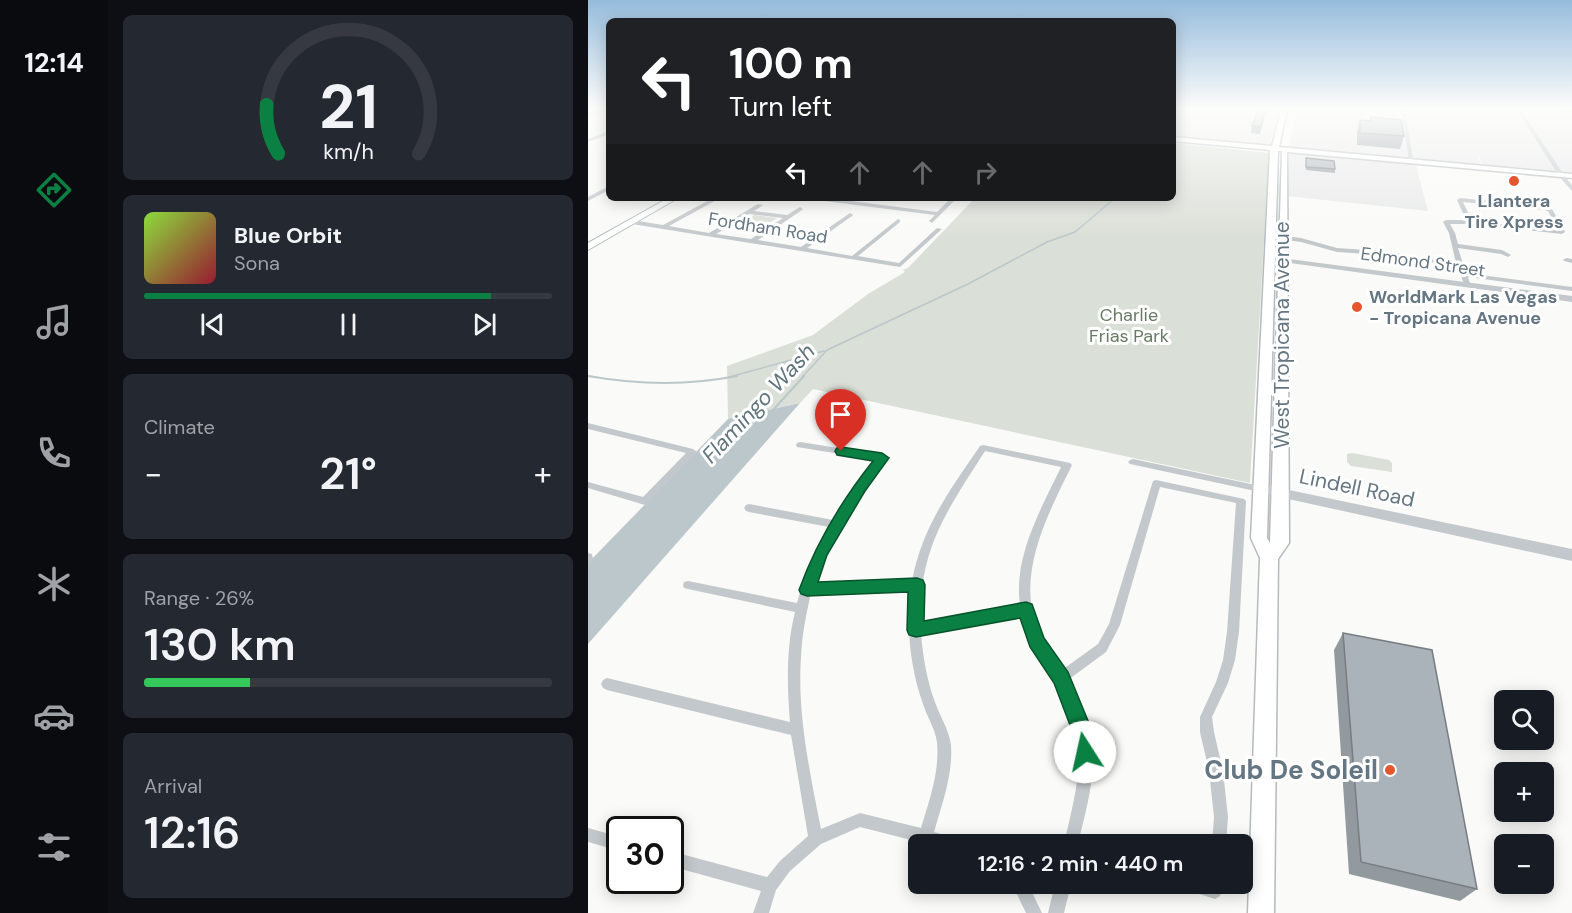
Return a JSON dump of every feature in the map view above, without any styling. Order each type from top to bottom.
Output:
[{"type":"main road","name":"West Tropicana Avenue","points":[[1261,913],[1269,558],[1259,538],[1260,489],[1271,205],[1278,153]]},
{"type":"main road","name":"West Tropicana Avenue","points":[[1269,558],[1280,543],[1283,206],[1279,153]]},
{"type":"main road","points":[[1310,153],[1373,160],[1465,165],[1568,177]]},
{"type":"main road","points":[[1316,153],[1527,175],[1568,177]]},
{"type":"main road","points":[[588,248],[669,201]]},
{"type":"main road","points":[[1271,205],[1283,206]]},
{"type":"main road","points":[[1267,304],[1282,306]]},
{"type":"main road","points":[[1264,380],[1282,382]]},
{"type":"street","points":[[1410,153],[1411,162]]},
{"type":"street","points":[[1550,153],[1568,177],[1572,189]]},
{"type":"street","points":[[588,199],[606,190]]},
{"type":"street","points":[[1470,222],[1460,200],[1496,202],[1550,210],[1562,232]]},
{"type":"street","points":[[664,227],[712,201]]},
{"type":"street","points":[[842,201],[938,214]]},
{"type":"street","points":[[932,221],[951,201]]},
{"type":"street","points":[[711,234],[760,205]]},
{"type":"street","points":[[753,240],[800,209]]},
{"type":"street","points":[[749,212],[788,217]]},
{"type":"street","points":[[804,248],[850,215]]},
{"type":"street","points":[[855,256],[898,221]]},
{"type":"street","name":"Fordham Road","points":[[632,222],[900,265],[939,229]]},
{"type":"street","points":[[1467,284],[1457,257],[1453,232],[1446,222],[1470,222],[1572,233]]},
{"type":"street","points":[[1270,236],[1337,250],[1382,253],[1460,265]]},
{"type":"street","points":[[1457,246],[1502,252],[1508,255]]},
{"type":"street","name":"Edmond Street","points":[[1269,258],[1572,299]]},
{"type":"street","points":[[1464,275],[1572,289]]},
{"type":"street","points":[[588,426],[693,452],[645,501],[588,485]]},
{"type":"street","points":[[800,445],[882,458],[860,487],[820,554],[801,609],[793,668],[796,730],[816,839]]},
{"type":"street","points":[[927,834],[943,775],[943,734],[930,706],[920,670],[914,608],[917,585],[929,537],[983,448],[1067,465],[1038,525],[1026,566],[1026,609],[1037,642],[1061,678],[1083,733],[1086,771],[1073,834]]},
{"type":"street","name":"Lindell Road","points":[[1133,462],[1572,555]]},
{"type":"street","points":[[1061,678],[1102,648],[1114,625],[1156,483],[1241,501],[1233,632],[1229,660],[1222,683],[1206,717],[1216,771],[1221,817],[1220,834]]},
{"type":"street","points":[[749,508],[837,525]]},
{"type":"street","points":[[688,585],[801,609]]},
{"type":"street","points":[[807,590],[917,585]]},
{"type":"street","points":[[916,630],[1026,609]]},
{"type":"street","points":[[607,684],[796,730]]},
{"type":"street","points":[[761,913],[770,886],[785,866],[816,839],[860,820],[918,834]]},
{"type":"street","points":[[588,835],[606,840]]},
{"type":"street","points":[[684,862],[770,886]]},
{"type":"street","points":[[1025,894],[1034,913]]},
{"type":"street","points":[[1056,913],[1061,894]]},
{"type":"shaded area","points":[[1287,153],[1477,153],[1482,168],[1415,162],[1428,211],[1277,195]]},
{"type":"shaded area","points":[[1477,153],[1572,153],[1572,174],[1483,165]]},
{"type":"shaded area","name":"Flamingo Wash","points":[[800,403],[588,644],[588,563],[728,419]]},
{"type":"green space","name":"Charlie Frias Park","points":[[1176,153],[1269,153],[1250,483],[813,389],[800,403],[728,419],[727,366],[813,335],[868,294],[908,268],[972,201],[1176,201]]},
{"type":"green space","points":[[754,215],[777,218],[760,229],[736,226]]},
{"type":"green space","points":[[1347,454],[1389,460],[1392,463],[1392,472],[1351,466],[1347,462]]},
{"type":"building","points":[[1306,158],[1334,161],[1335,169],[1306,167]]},
{"type":"building","name":"Club De Soleil","points":[[1343,633],[1432,650],[1477,889],[1361,862]]},
{"type":"waterway","name":"Flamingo Wash","points":[[802,377],[827,350],[968,284],[1047,242],[1075,232],[1111,201]]},
{"type":"waterway","points":[[729,377],[824,351]]},
{"type":"waterway","points":[[596,377],[588,376],[662,383],[737,376]]},
{"type":"waterway","name":"Flamingo Wash","points":[[773,410],[804,376]]},
{"type":"place","name":"Llantera Tire Xpress","points":[[1514,181]]},
{"type":"place","name":"WorldMark Las Vegas - Tropicana Avenue","points":[[1357,307]]},
{"type":"place","name":"Club De Soleil","points":[[1390,770]]},
{"type":"route","points":[[841,451],[882,458],[860,487],[820,554],[807,590],[917,585],[914,608],[916,630],[1026,609],[1037,642],[1061,678],[1083,733],[1085,752]]}]
